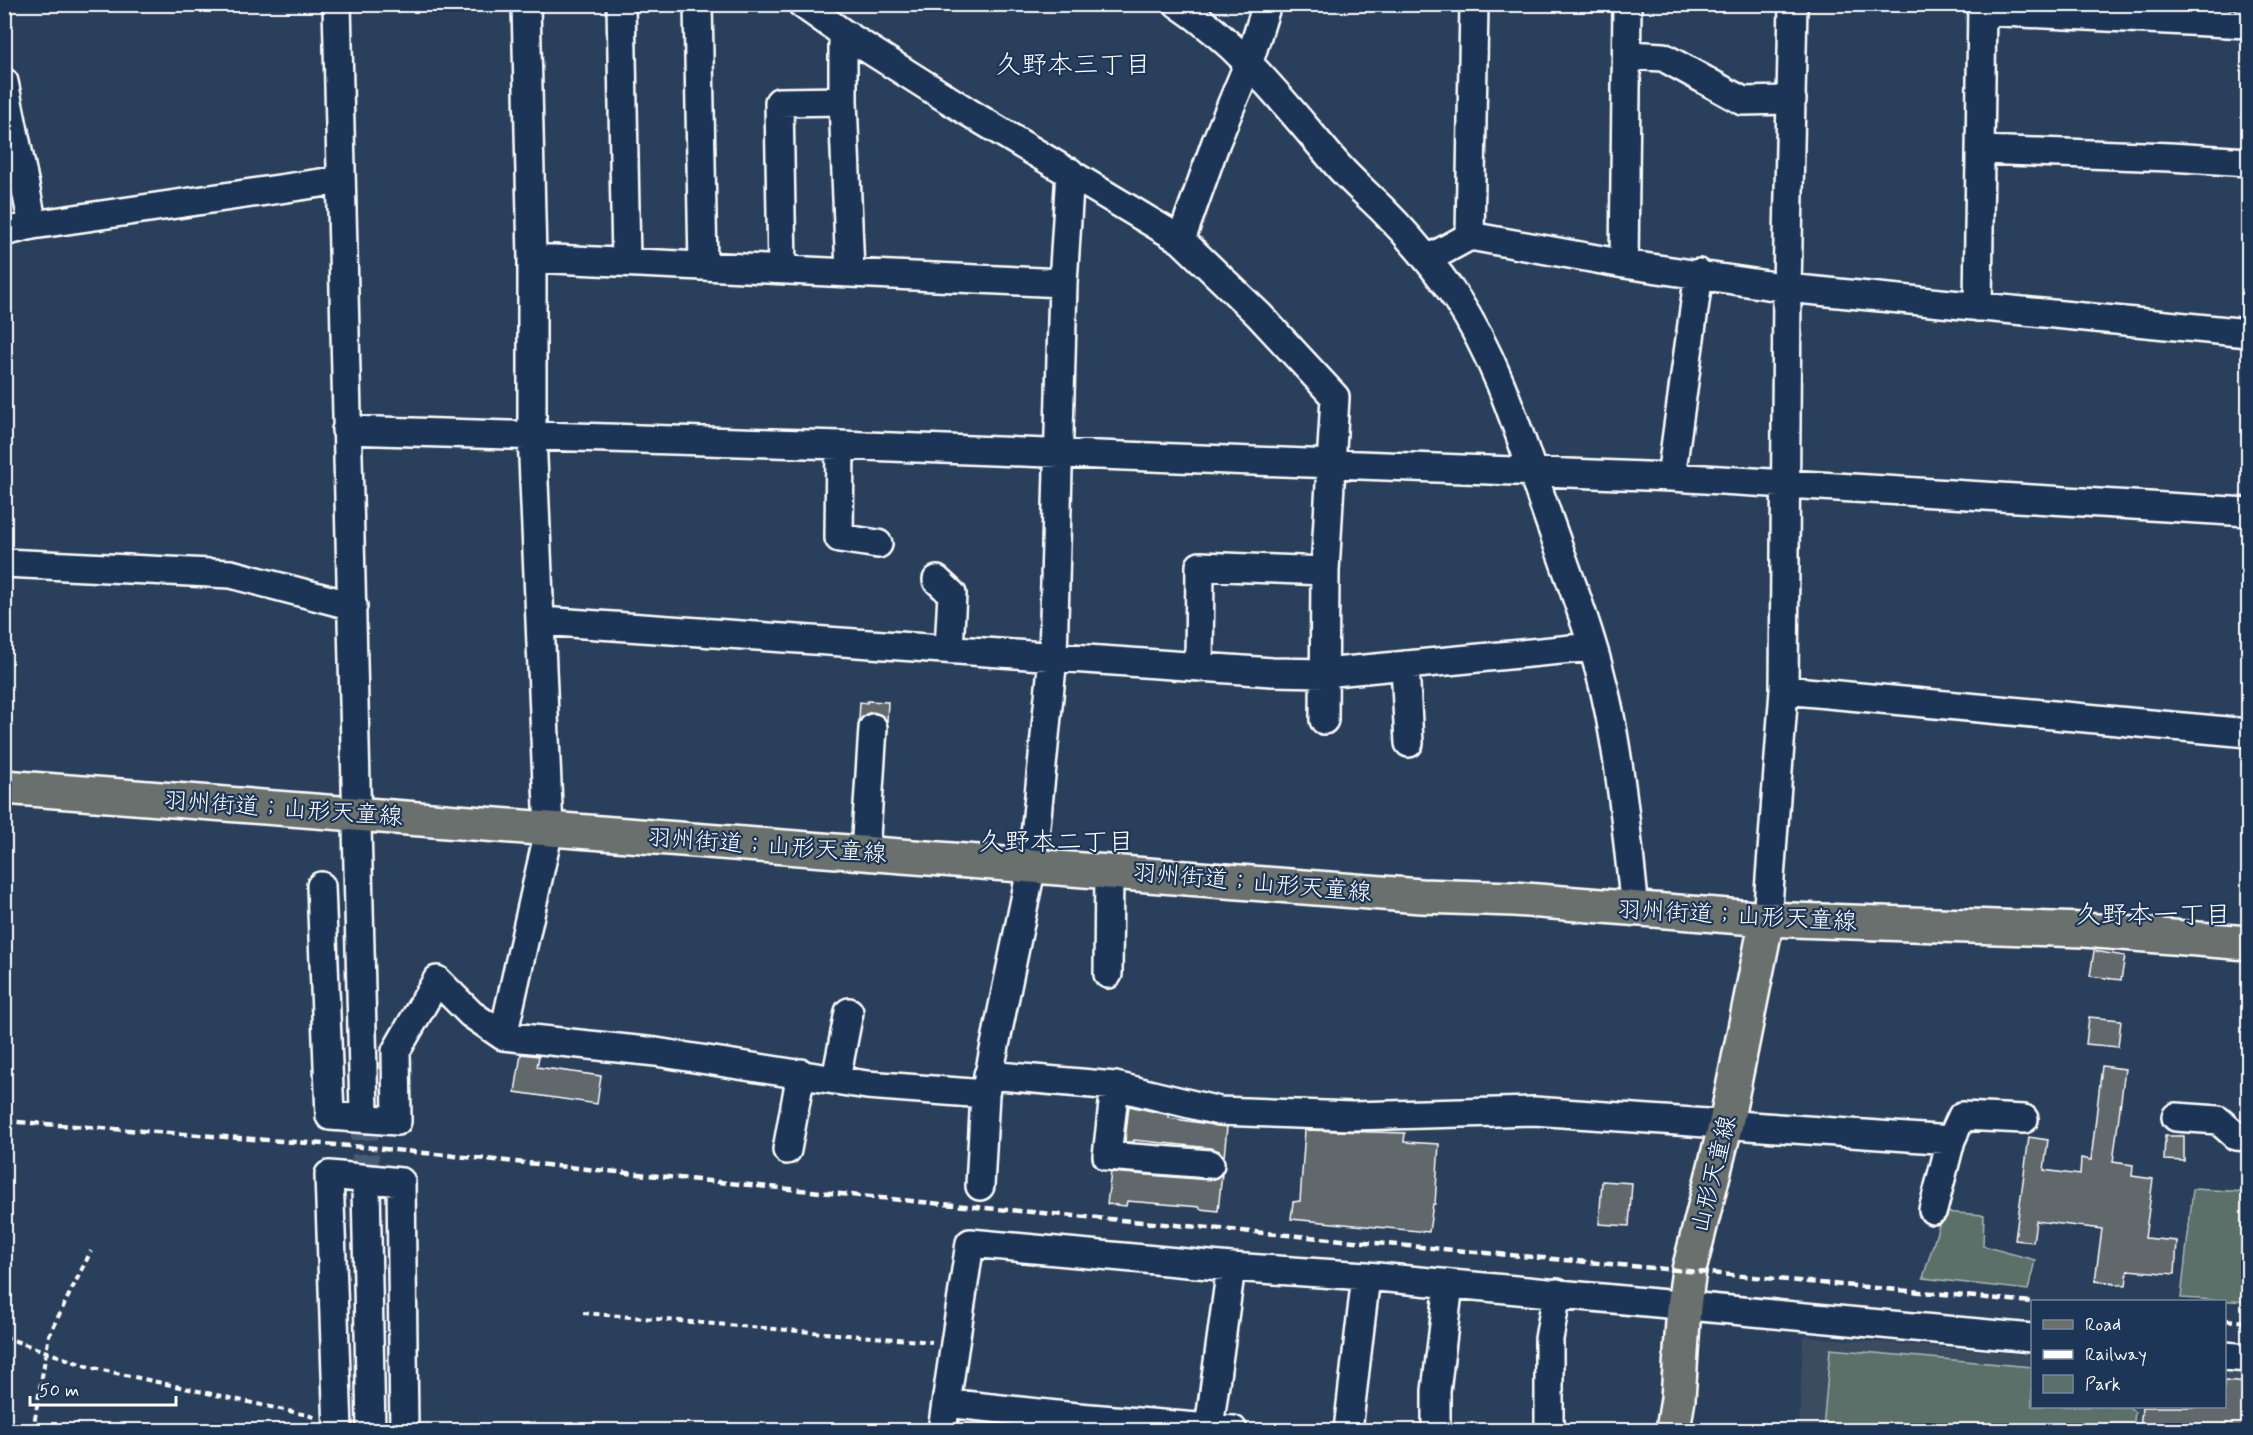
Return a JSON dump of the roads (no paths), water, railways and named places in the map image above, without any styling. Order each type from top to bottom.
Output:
[{"type":"main road","name":"羽州街道；山形天童線","points":[[4,787],[1421,896],[1514,899],[1767,919],[2084,930],[2248,944]]},
{"type":"main road","name":"山形天童線","points":[[1673,1431],[1678,1399],[1684,1306],[1689,1270],[1726,1123],[1767,919]]},
{"type":"street","points":[[337,4],[364,1113]]},
{"type":"street","points":[[503,1036],[549,830],[532,435],[532,258],[526,4]]},
{"type":"street","points":[[621,4],[626,262]]},
{"type":"street","points":[[698,4],[703,266]]},
{"type":"street","points":[[802,4],[843,33],[968,112],[1181,240],[1259,315],[1335,397],[1326,571],[1324,720]]},
{"type":"street","points":[[1178,4],[1205,22],[1249,62],[1335,162],[1428,259],[1457,299],[1484,346],[1503,389],[1532,472],[1592,647],[1609,710],[1635,910]]},
{"type":"street","points":[[1181,240],[1216,142],[1249,62],[1267,4]]},
{"type":"street","points":[[1470,236],[1474,4]]},
{"type":"street","points":[[1624,264],[1627,4]]},
{"type":"street","points":[[1767,919],[1784,690],[1787,288],[1793,4]]},
{"type":"street","points":[[1978,307],[1982,8],[2248,24]]},
{"type":"street","points":[[843,33],[843,102],[850,272]]},
{"type":"street","points":[[1627,55],[1663,57],[1743,101],[1792,100]]},
{"type":"street","points":[[4,82],[33,225]]},
{"type":"street","points":[[782,269],[779,102],[843,102]]},
{"type":"street","points":[[1981,150],[2248,162]]},
{"type":"street","points":[[980,1186],[987,1085],[1032,865],[1053,657],[1063,283],[1070,172]]},
{"type":"street","points":[[4,232],[33,225],[342,180]]},
{"type":"street","points":[[1428,259],[1470,236],[1624,264],[1699,273],[1787,288],[2248,333]]},
{"type":"street","points":[[532,258],[1063,283]]},
{"type":"street","points":[[1671,477],[1699,273]]},
{"type":"street","points":[[346,430],[840,445],[1671,477],[2248,512]]},
{"type":"street","points":[[840,445],[839,538],[878,544]]},
{"type":"street","points":[[4,563],[231,574],[353,606]]},
{"type":"street","points":[[1199,667],[1200,566],[1326,571]]},
{"type":"street","points":[[937,580],[952,594],[949,649]]},
{"type":"street","points":[[541,621],[1199,667],[1324,673],[1592,647]]},
{"type":"street","points":[[1405,665],[1409,742]]},
{"type":"street","points":[[1784,690],[2248,733]]},
{"type":"street","points":[[865,852],[873,728]]},
{"type":"street","points":[[1108,974],[1109,871]]},
{"type":"street","points":[[321,886],[330,1116],[397,1121],[396,1052],[437,980],[471,1014],[503,1036],[656,1052],[836,1079],[869,1077],[987,1085],[1115,1086],[1219,1111],[1352,1116],[1534,1111],[1951,1140]]},
{"type":"street","points":[[836,1079],[849,1012]]},
{"type":"street","points":[[787,1150],[801,1073]]},
{"type":"street","points":[[1115,1086],[1107,1156],[1210,1164]]},
{"type":"street","points":[[1933,1210],[1951,1140],[1962,1116],[2024,1119]]},
{"type":"street","points":[[2176,1117],[2218,1120],[2236,1136],[2248,1137]]},
{"type":"street","points":[[331,1427],[329,1175],[400,1182],[404,1431]]},
{"type":"street","points":[[366,1186],[371,1431]]},
{"type":"street","points":[[942,1431],[970,1243],[1557,1293],[2031,1338]]},
{"type":"street","points":[[946,1403],[1065,1423],[1205,1429],[1231,1267]]},
{"type":"street","points":[[1348,1431],[1366,1276]]},
{"type":"street","points":[[1436,1431],[1436,1391],[1449,1284]]},
{"type":"street","points":[[1549,1431],[1549,1339],[1557,1293]]},
{"type":"street","points":[[2226,1356],[2248,1358]]},
{"type":"tunnel","points":[[364,1113],[366,1186]]},
{"type":"railway","points":[[4,1121],[364,1147],[942,1204],[2031,1302]]},
{"type":"railway","points":[[2226,1320],[2248,1322]]},
{"type":"district","name":"久野本三丁目","points":[[1073,64]]},
{"type":"district","name":"久野本二丁目","points":[[1056,841]]},
{"type":"district","name":"久野本一丁目","points":[[2153,914]]}]
